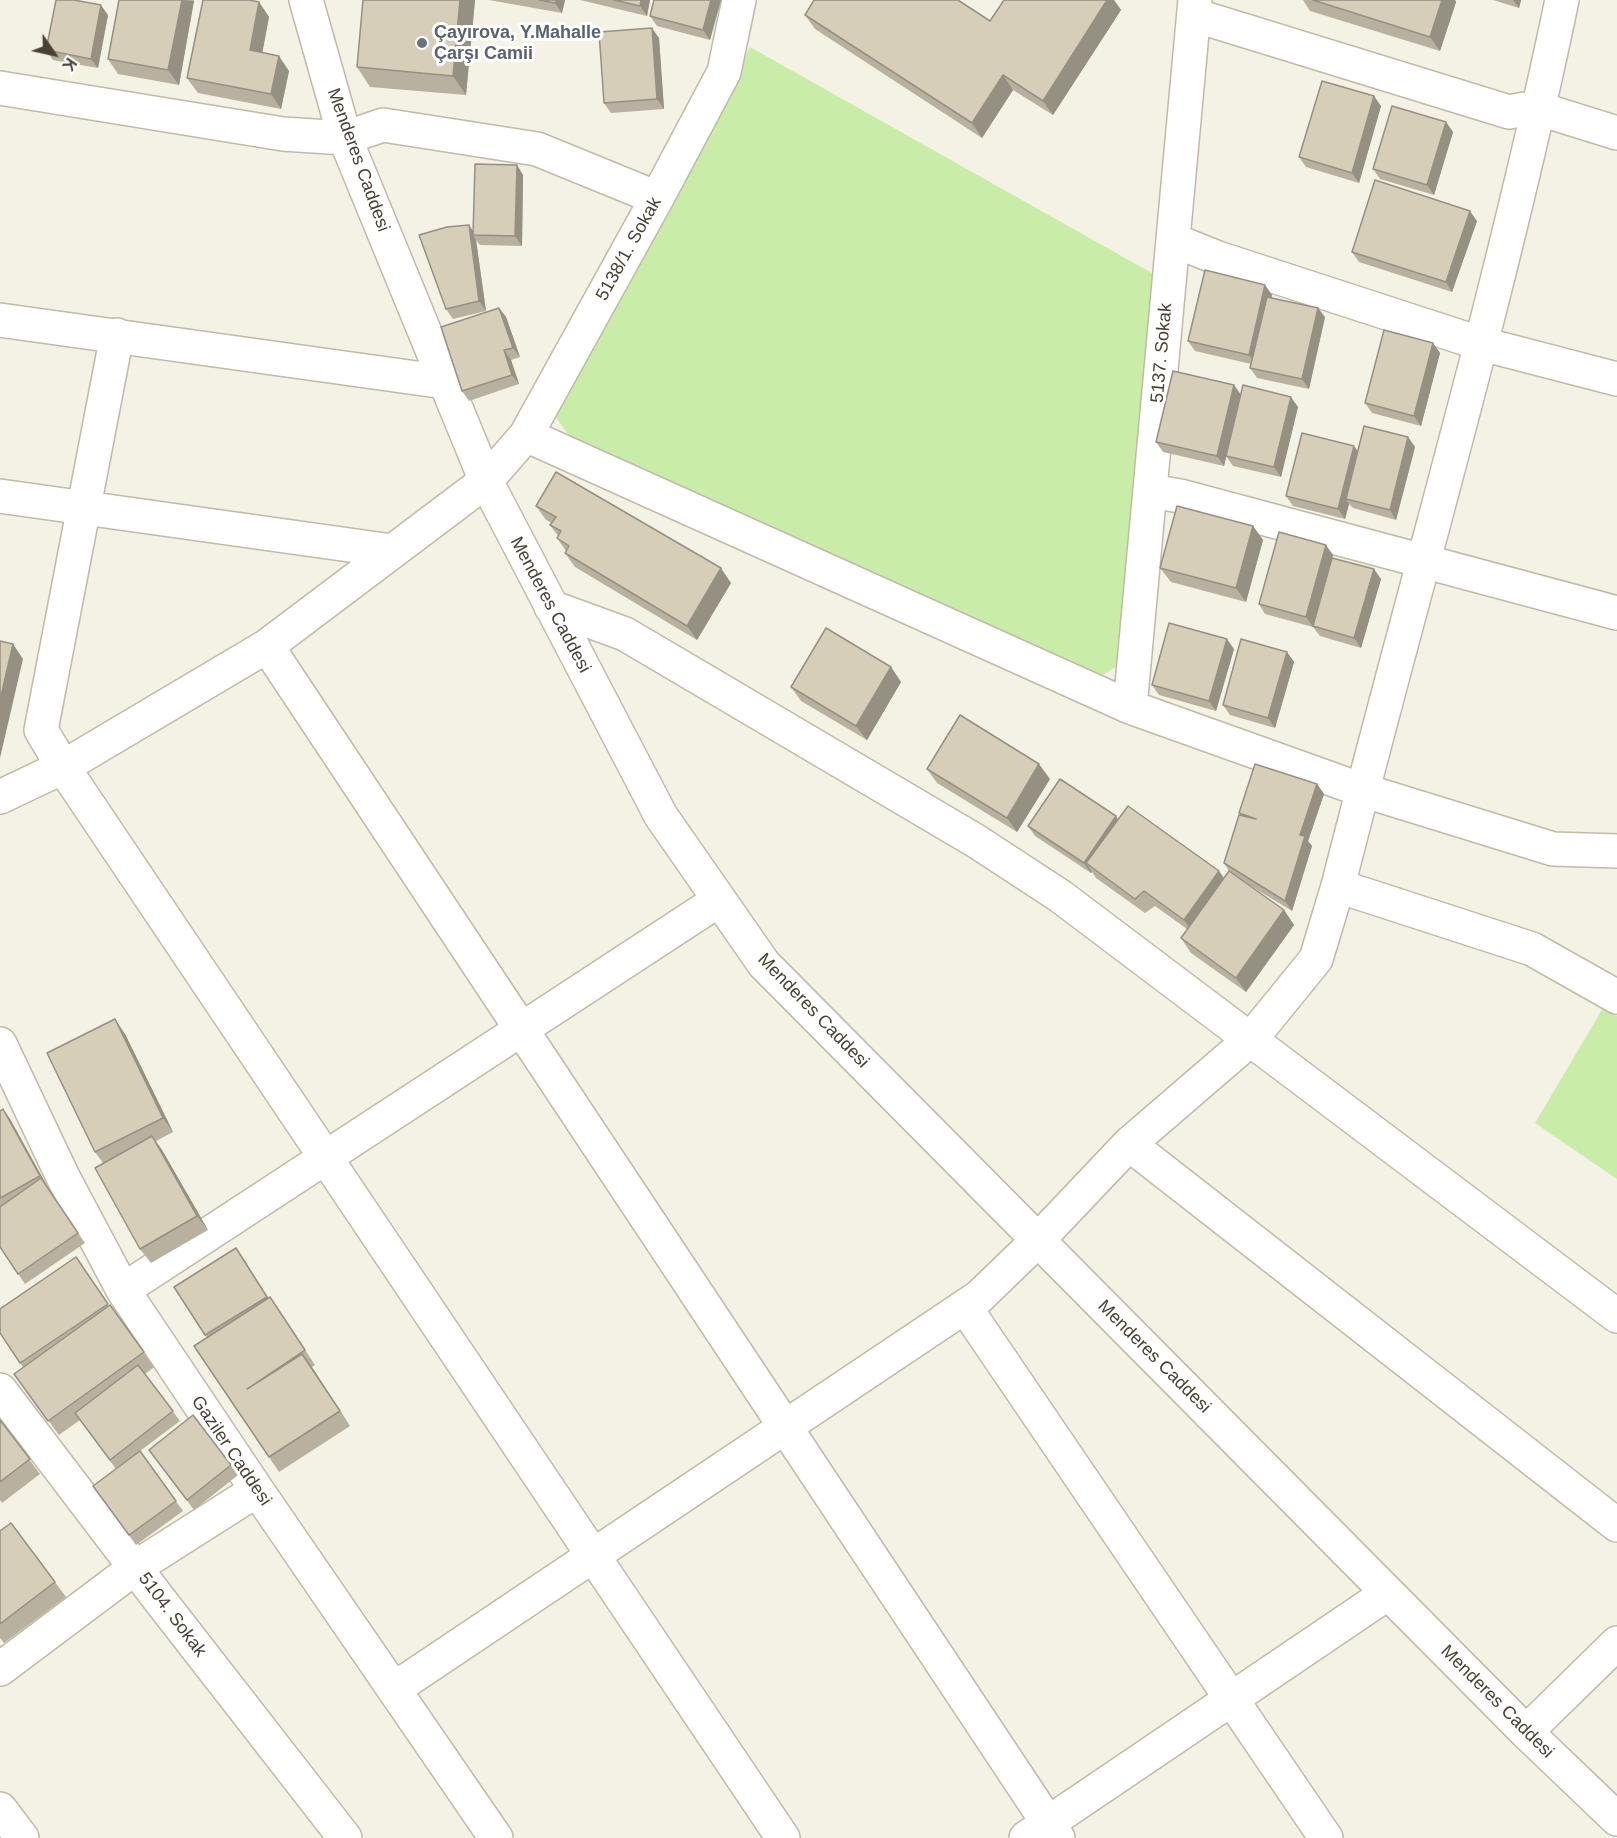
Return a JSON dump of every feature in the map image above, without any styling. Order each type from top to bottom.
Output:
[{"type":"street","name":"Menderes Caddesi","points":[[306,0],[345,138],[486,481],[661,816],[764,964],[1526,1732],[1617,1819]]},
{"type":"street","name":"5138/1. Sokak","points":[[0,797],[63,767],[267,646],[486,481],[526,435],[724,72],[739,0]]},
{"type":"street","points":[[394,1689],[979,1297],[1038,1240],[1129,1144],[1251,1039],[1316,959],[1338,886],[1482,344],[1530,146],[1525,111],[1562,0]]},
{"type":"street","points":[[1194,7],[1525,111],[1617,134]]},
{"type":"street","name":"5137. Sokak","points":[[1130,707],[1194,7]]},
{"type":"street","points":[[0,88],[283,134],[345,138],[383,126],[537,149],[657,198]]},
{"type":"street","points":[[1173,240],[1218,258],[1482,344],[1617,379]]},
{"type":"street","points":[[0,320],[445,382]]},
{"type":"street","points":[[117,335],[41,730],[63,767],[783,1838]]},
{"type":"street","points":[[526,435],[1130,707],[1362,790],[1553,849],[1617,851]]},
{"type":"street","points":[[1150,491],[1180,496],[1617,613]]},
{"type":"street","points":[[0,496],[392,552]]},
{"type":"street","points":[[551,607],[626,634],[976,841],[1060,896],[1617,1316]]},
{"type":"street","points":[[267,646],[785,1427],[1044,1833],[1232,1699],[1388,1593]]},
{"type":"street","points":[[1338,886],[1532,950],[1617,997]]},
{"type":"street","points":[[123,1290],[719,900]]},
{"type":"street","name":"Gaziler Caddesi","points":[[0,1044],[63,1177],[123,1290],[496,1838]]},
{"type":"street","points":[[1129,1144],[1617,1525]]},
{"type":"street","points":[[964,1307],[1326,1838]]},
{"type":"street","name":"5104. Sokak","points":[[0,1390],[345,1838]]},
{"type":"street","points":[[0,1669],[136,1567],[257,1490]]},
{"type":"street","points":[[1526,1732],[1617,1642]]},
{"type":"street","points":[[0,1809],[22,1838]]},
{"type":"green space","points":[[750,47],[1157,276],[1121,664],[1102,675],[570,437],[555,416]]},
{"type":"green space","points":[[1603,1008],[1617,1016],[1617,1179],[1535,1123]]},
{"type":"building","points":[[56,0],[74,0],[101,5],[91,59],[46,50]]},
{"type":"building","points":[[119,0],[182,0],[168,70],[108,59]]},
{"type":"building","points":[[203,0],[259,2],[250,50],[279,56],[271,94],[187,78]]},
{"type":"building","name":"Çayırova, Y.Mahalle Çarşı Camii","points":[[363,0],[460,0],[453,76],[357,67]]},
{"type":"building","points":[[539,0],[556,0],[555,3]]},
{"type":"building","points":[[614,0],[641,0],[640,6]]},
{"type":"building","points":[[654,0],[711,0],[703,30],[650,16]]},
{"type":"building","points":[[814,0],[958,0],[990,21],[1004,0],[1107,0],[1043,101],[1003,75],[972,123],[805,15]]},
{"type":"building","points":[[1313,0],[1442,0],[1430,37]]},
{"type":"building","points":[[652,28],[657,99],[604,103],[599,32]]},
{"type":"building","points":[[1322,81],[1374,96],[1352,173],[1299,157]]},
{"type":"building","points":[[1392,106],[1446,122],[1427,185],[1373,169]]},
{"type":"building","points":[[475,164],[517,165],[515,236],[473,235]]},
{"type":"building","points":[[1375,180],[1470,211],[1446,282],[1352,252]]},
{"type":"building","points":[[469,225],[479,301],[446,309],[419,235],[447,227]]},
{"type":"building","points":[[1205,270],[1265,285],[1249,355],[1188,341]]},
{"type":"building","points":[[1267,297],[1318,308],[1302,379],[1250,368]]},
{"type":"building","points":[[499,308],[513,348],[504,350],[512,375],[462,391],[441,327]]},
{"type":"building","points":[[1384,330],[1433,343],[1414,416],[1365,403]]},
{"type":"building","points":[[1173,371],[1234,385],[1217,456],[1156,442]]},
{"type":"building","points":[[1243,385],[1291,397],[1274,467],[1226,456]]},
{"type":"building","points":[[1364,426],[1408,437],[1390,510],[1346,499]]},
{"type":"building","points":[[1302,433],[1354,446],[1338,509],[1286,496]]},
{"type":"building","points":[[556,472],[721,568],[687,626],[565,553],[569,546],[557,538],[561,531],[550,525],[556,517],[536,506]]},
{"type":"building","points":[[1177,506],[1253,526],[1236,588],[1160,568]]},
{"type":"building","points":[[1279,532],[1326,545],[1306,617],[1259,604]]},
{"type":"building","points":[[1332,558],[1374,569],[1354,638],[1313,626]]},
{"type":"building","points":[[1169,623],[1227,639],[1209,701],[1152,685]]},
{"type":"building","points":[[826,628],[891,667],[856,726],[791,687]]},
{"type":"building","points":[[1241,639],[1287,652],[1268,718],[1223,705]]},
{"type":"building","points":[[0,641],[13,644],[0,700]]},
{"type":"building","points":[[960,715],[1039,764],[1007,818],[927,769]]},
{"type":"building","points":[[1255,764],[1317,784],[1300,835],[1305,836],[1285,901],[1224,863],[1239,815],[1256,819],[1239,813]]},
{"type":"building","points":[[1060,779],[1116,816],[1084,863],[1028,826]]},
{"type":"building","points":[[1128,806],[1219,871],[1184,920],[1144,891],[1135,899],[1086,863]]},
{"type":"building","points":[[1229,871],[1284,910],[1236,978],[1181,938]]},
{"type":"building","points":[[115,1019],[163,1118],[95,1152],[47,1053]]},
{"type":"building","points":[[3,1109],[40,1176],[0,1198],[0,1111]]},
{"type":"building","points":[[152,1136],[197,1216],[140,1249],[95,1168]]},
{"type":"building","points":[[41,1178],[78,1233],[18,1274],[0,1247],[0,1207]]},
{"type":"building","points":[[236,1248],[267,1297],[205,1335],[174,1287]]},
{"type":"building","points":[[76,1257],[108,1304],[20,1363],[0,1333],[0,1309]]},
{"type":"building","points":[[270,1297],[305,1350],[247,1389],[302,1354],[340,1411],[269,1457],[194,1346]]},
{"type":"building","points":[[110,1305],[144,1352],[48,1421],[14,1374]]},
{"type":"building","points":[[138,1365],[173,1411],[110,1460],[75,1413]]},
{"type":"building","points":[[193,1415],[231,1465],[187,1500],[149,1450]]},
{"type":"building","points":[[0,1420],[30,1459],[0,1482]]},
{"type":"building","points":[[140,1451],[176,1501],[129,1535],[93,1486]]},
{"type":"building","points":[[11,1523],[55,1582],[0,1624],[0,1531]]},
{"type":"place","name":"Çayırova, Y.Mahalle Çarşı Camii","points":[[422,43]]}]
